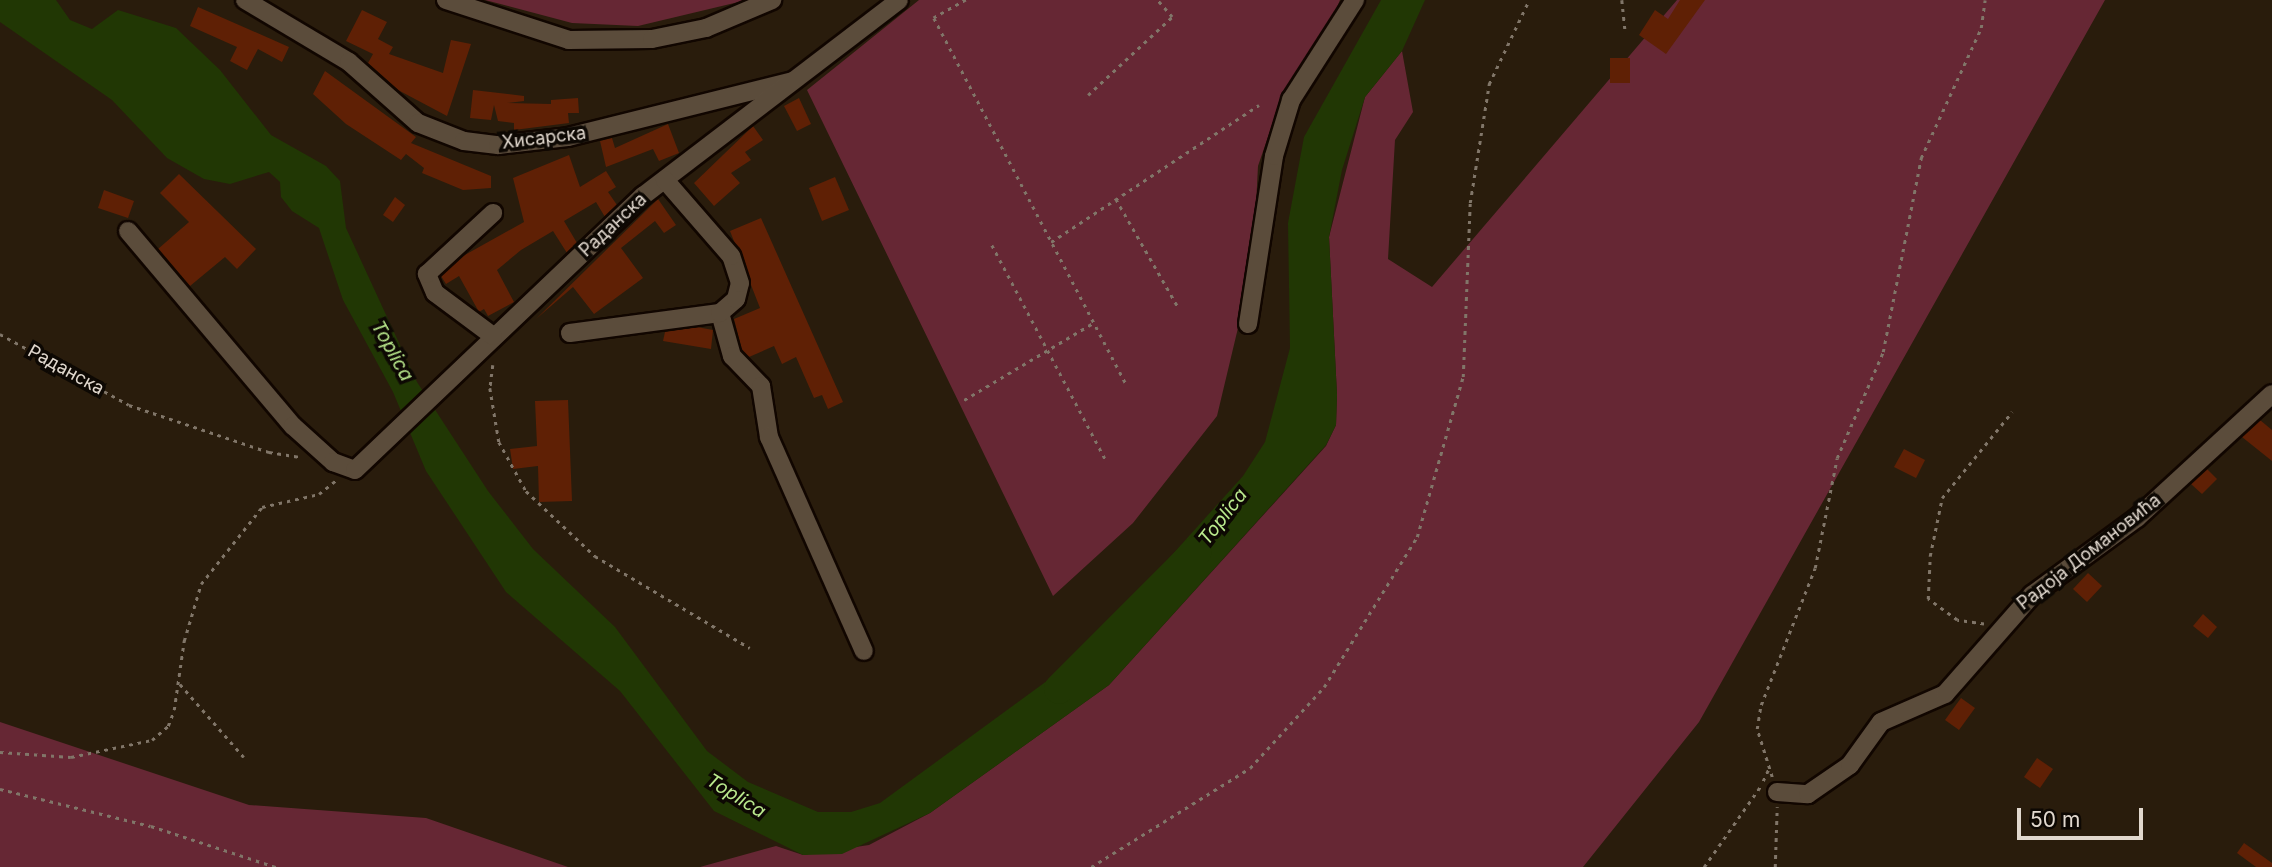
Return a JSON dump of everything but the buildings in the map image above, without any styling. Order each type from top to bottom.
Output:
[{"type":"street","name":"Хисарска","points":[[245,0],[349,62],[418,123],[464,141],[498,145],[568,137],[796,80]]},
{"type":"street","points":[[446,0],[569,40],[652,39],[706,28],[772,0]]},
{"type":"street","name":"Раданска","points":[[340,466],[363,466],[442,384],[665,180],[899,0]]},
{"type":"street","points":[[1248,324],[1274,156],[1291,100],[1354,0]]},
{"type":"street","points":[[570,333],[720,313],[739,293],[735,265],[665,180]]},
{"type":"street","points":[[491,338],[435,293],[427,274],[493,213]]},
{"type":"street","points":[[128,232],[293,426],[340,466]]},
{"type":"street","points":[[720,313],[732,356],[761,386],[769,437],[864,651]]},
{"type":"street","name":"Радоја Домановића","points":[[1777,792],[1808,794],[1850,765],[1881,722],[1945,694],[2001,625],[2059,572],[2137,518],[2272,394]]},
{"type":"path","points":[[966,0],[934,18],[1126,386]]},
{"type":"path","points":[[1088,95],[1172,17],[1157,0]]},
{"type":"path","points":[[1091,867],[1250,768],[1324,687],[1417,537],[1463,377],[1470,203],[1489,84],[1530,0]]},
{"type":"path","points":[[1622,0],[1625,31]]},
{"type":"path","points":[[1775,867],[1777,792],[1757,729],[1761,705],[1815,568],[1837,458],[1883,352],[1920,158],[1981,28],[1985,0]]},
{"type":"path","points":[[1051,242],[1259,105]]},
{"type":"path","points":[[1116,199],[1178,307]]},
{"type":"path","points":[[992,245],[1106,460]]},
{"type":"path","points":[[964,400],[1093,323]]},
{"type":"path","name":"Раданска","points":[[0,334],[130,405],[269,452],[340,466]]},
{"type":"path","points":[[491,338],[499,442],[526,491],[595,556],[750,648]]},
{"type":"path","points":[[2001,625],[1957,620],[1928,599],[1930,556],[1942,498],[2012,412]]},
{"type":"path","points":[[0,752],[71,757],[152,740],[168,726],[180,684],[184,641],[201,584],[238,532],[262,507],[319,494],[340,466]]},
{"type":"path","points":[[180,684],[244,757]]},
{"type":"path","points":[[1704,867],[1750,808],[1769,767]]},
{"type":"path","points":[[0,789],[151,826],[276,867]]},
{"type":"shaded area","points":[[485,0],[747,0],[638,26],[572,23]]},
{"type":"shaded area","points":[[919,0],[1340,0],[1328,29],[1281,99],[1258,166],[1253,265],[1217,416],[1133,523],[1053,596],[807,90]]},
{"type":"shaded area","points":[[1677,0],[2105,0],[1699,722],[1583,867],[700,867],[776,846],[803,855],[869,845],[930,813],[1109,685],[1326,446],[1336,425],[1337,395],[1329,237],[1365,97],[1402,51],[1413,112],[1395,140],[1388,259],[1432,287]]},
{"type":"shaded area","points":[[0,722],[249,805],[426,818],[568,867],[0,867]]},
{"type":"water","points":[[0,0],[56,0],[70,20],[92,29],[118,10],[176,28],[220,70],[271,135],[326,166],[340,181],[346,228],[417,382],[488,491],[533,549],[615,627],[707,751],[748,782],[818,812],[851,812],[880,803],[1081,656],[1243,476],[1265,442],[1290,348],[1288,223],[1304,137],[1381,0],[1425,0],[1402,51],[1365,97],[1342,170],[1329,237],[1337,395],[1336,425],[1326,445],[1109,685],[930,813],[842,854],[803,855],[714,811],[620,691],[506,592],[426,471],[393,392],[343,300],[319,228],[292,211],[281,197],[280,182],[269,172],[230,184],[204,179],[167,158],[112,100],[0,22]],"holes":[[[1171,568],[1132,632],[1093,665],[1088,661]]]},
{"type":"waterway","name":"Toplica","points":[[1059,689],[1197,551]]}]
